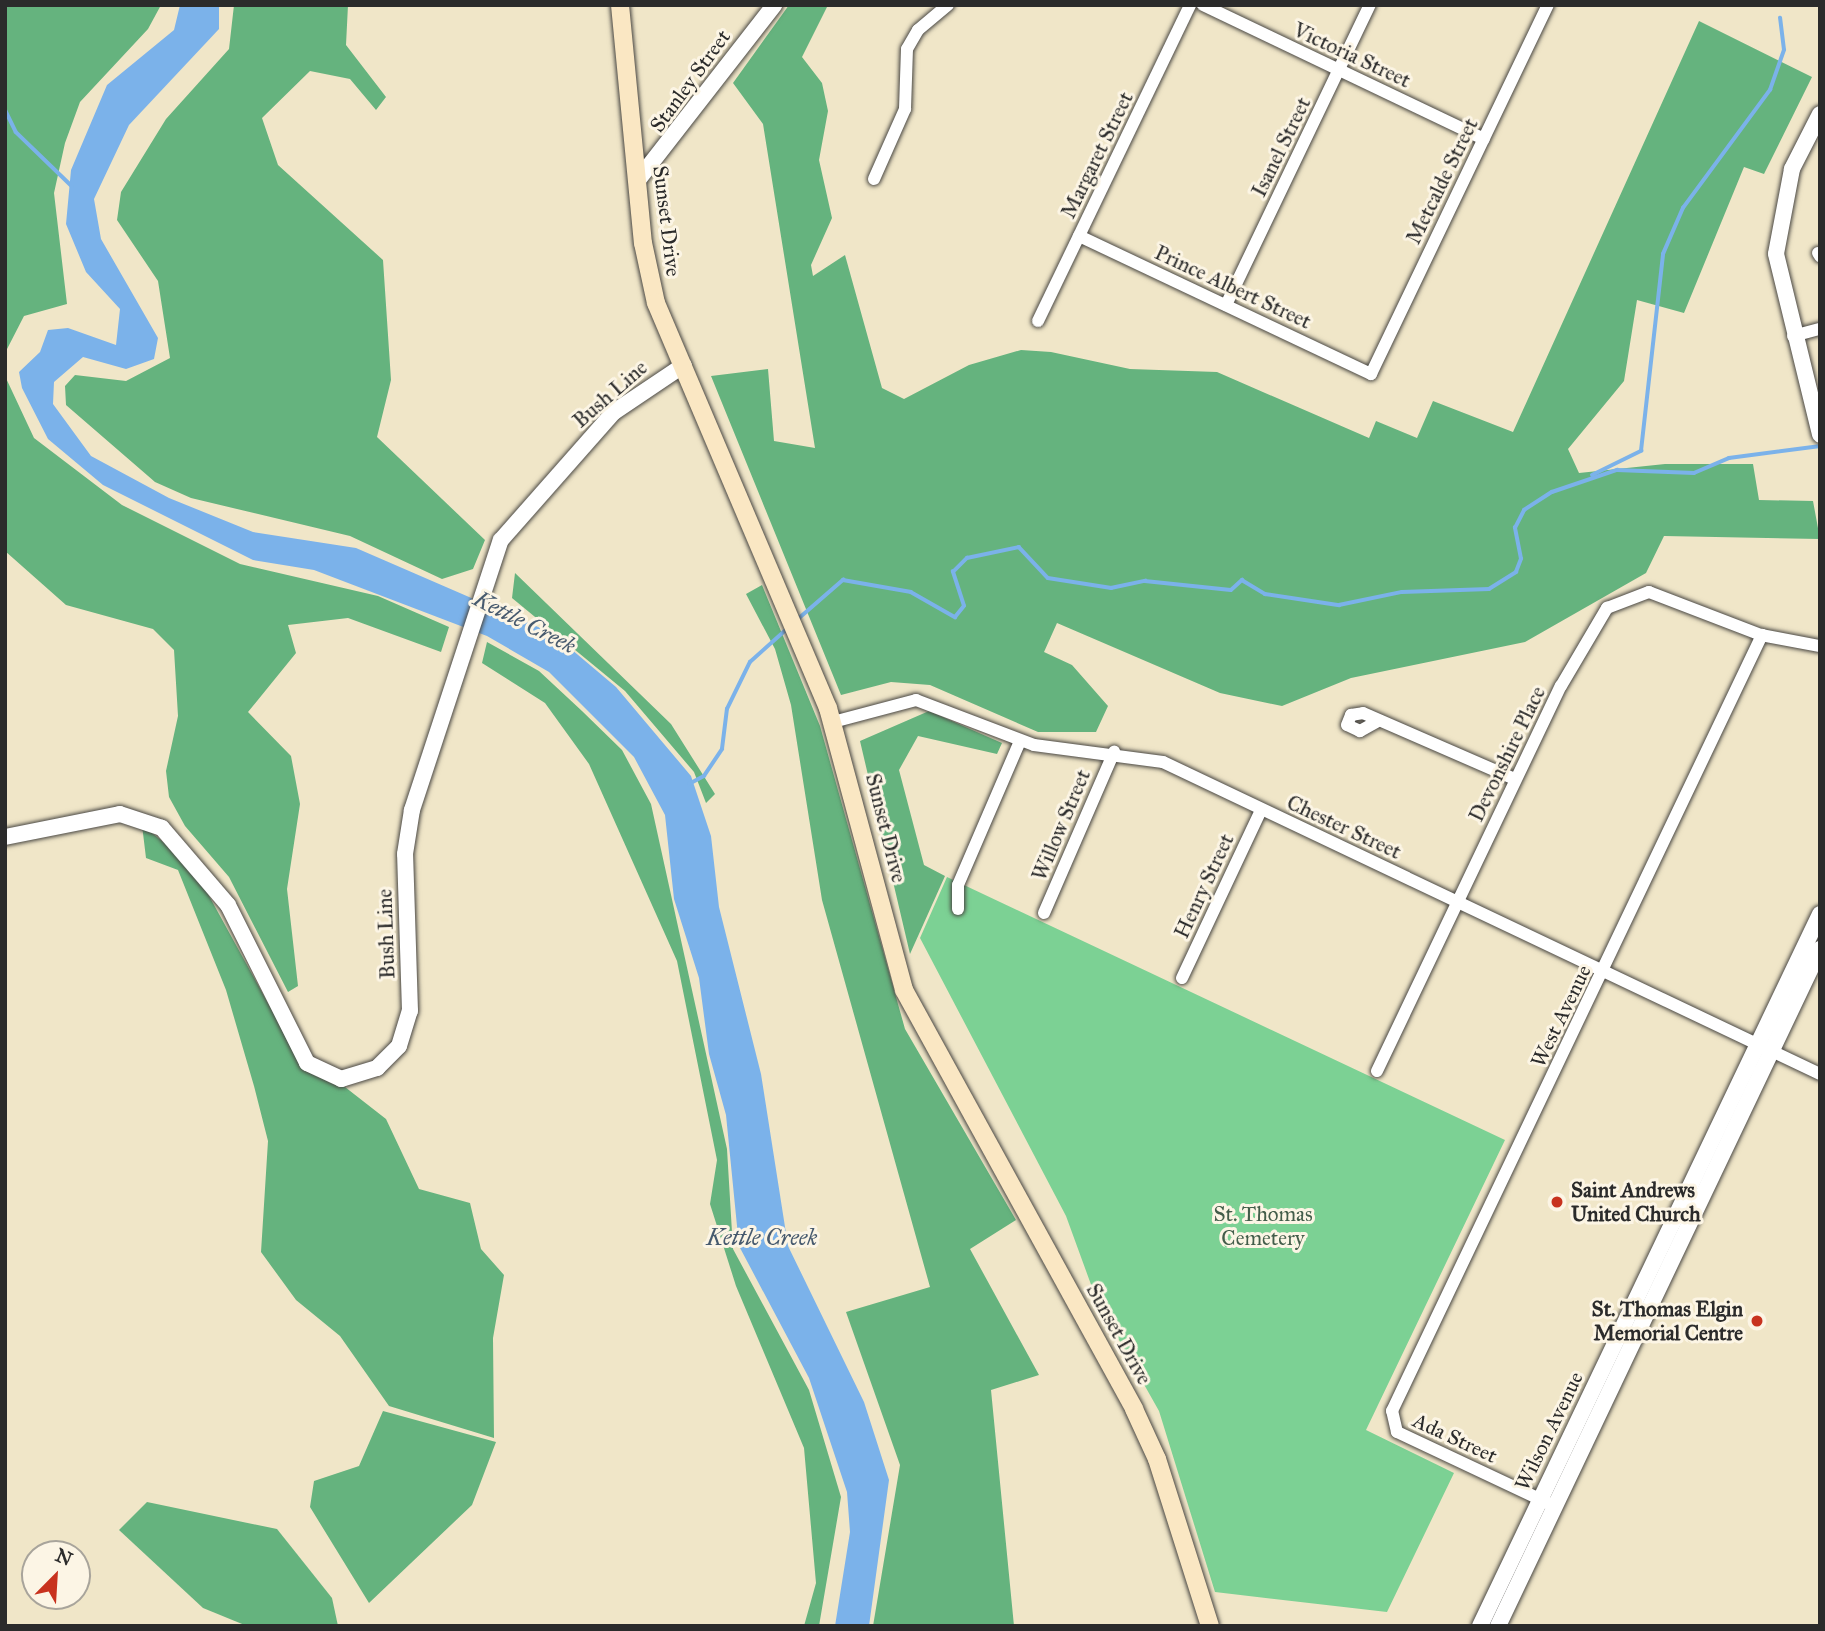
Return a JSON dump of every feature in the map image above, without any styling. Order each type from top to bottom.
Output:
[{"type":"main road","name":"Sunset Drive","points":[[620,5],[651,285],[834,722],[891,956],[914,1018],[1135,1409],[1157,1459],[1210,1626]]},
{"type":"street","name":"Stanley Street","points":[[638,180],[774,5]]},
{"type":"street","points":[[874,179],[905,109],[907,49],[918,30],[948,5]]},
{"type":"street","name":"Margaret Street","points":[[1038,321],[1190,5]]},
{"type":"street","name":"Victoria Street","points":[[1203,5],[1484,139]]},
{"type":"street","name":"Isanel Street","points":[[1226,305],[1370,5]]},
{"type":"street","name":"Metcalde Street","points":[[1371,374],[1548,5]]},
{"type":"street","points":[[1820,114],[1792,169],[1779,218],[1777,264],[1820,435]]},
{"type":"street","name":"Prince Albert Street","points":[[1079,236],[1371,374]]},
{"type":"street","points":[[1793,336],[1820,329]]},
{"type":"street","name":"Bush Line","points":[[5,837],[120,814],[162,828],[228,905],[301,1057],[331,1076],[360,1076],[393,1053],[408,1022],[406,839],[490,569],[534,496],[627,401],[684,365]]},
{"type":"street","name":"Devonshire Place","points":[[1377,1071],[1588,634],[1618,602],[1649,592],[1762,635],[1820,646]]},
{"type":"street","name":"West Avenue","points":[[1392,1411],[1604,972],[1762,635]]},
{"type":"street","name":"Chester Street","points":[[834,722],[895,701],[916,700],[1020,741],[1114,752],[1163,762],[1820,1074]]},
{"type":"street","points":[[1378,721],[1401,726],[1516,779]]},
{"type":"street","points":[[958,909],[957,885],[1020,741]]},
{"type":"street","name":"Willow Street","points":[[1044,913],[1114,752]]},
{"type":"street","name":"Henry Street","points":[[1182,978],[1261,810]]},
{"type":"street","name":"Wilson Avenue","points":[[1480,1626],[1514,1572],[1547,1503],[1764,1047],[1820,914]]},
{"type":"street","name":"Wilson Avenue","points":[[1764,1047],[1820,949]]},
{"type":"street","name":"Ada Street","points":[[1392,1411],[1397,1432],[1547,1503]]},
{"type":"street","name":"Wilson Avenue","points":[[1498,1626],[1514,1572]]},
{"type":"green space","points":[[5,5],[161,5],[148,29],[80,102],[65,143],[54,193],[67,304],[24,316],[5,353]]},
{"type":"green space","points":[[234,5],[348,5],[346,45],[386,97],[376,110],[350,79],[310,71],[262,118],[278,165],[383,260],[391,380],[377,437],[485,540],[473,569],[442,579],[350,536],[191,498],[155,482],[66,405],[65,386],[75,375],[126,381],[170,358],[158,281],[117,220],[121,192],[166,119],[229,49]]},
{"type":"green space","points":[[789,5],[828,5],[802,57],[822,83],[828,111],[819,160],[832,218],[811,265],[813,276],[845,255],[882,388],[904,399],[969,365],[1021,350],[1051,352],[1130,369],[1217,372],[1369,438],[1376,421],[1417,438],[1433,401],[1513,432],[1699,21],[1812,77],[1764,174],[1744,167],[1684,313],[1637,300],[1624,381],[1568,449],[1579,473],[1665,464],[1753,464],[1759,500],[1813,501],[1820,539],[1664,536],[1646,573],[1525,642],[1351,678],[1282,706],[1220,693],[1057,623],[1044,652],[1072,665],[1108,706],[1096,732],[1038,732],[930,685],[891,682],[841,695],[711,376],[768,369],[774,441],[815,448],[763,124],[733,83]]},
{"type":"green space","points":[[5,376],[34,438],[122,505],[240,564],[378,596],[449,627],[441,652],[348,618],[288,625],[296,653],[248,712],[291,756],[300,804],[287,889],[298,986],[288,992],[229,877],[185,826],[169,797],[166,771],[178,716],[174,650],[153,629],[66,605],[5,551]]},
{"type":"green space","points":[[515,573],[671,724],[715,794],[706,803],[694,772],[625,691],[512,598]]},
{"type":"green space","points":[[762,585],[820,726],[905,1029],[1016,1220],[970,1249],[1039,1375],[991,1390],[1014,1626],[873,1626],[900,1465],[846,1312],[930,1287],[822,900],[791,705],[775,649],[746,594]]},
{"type":"green space","points":[[487,642],[539,671],[622,750],[651,804],[727,1149],[733,1249],[809,1390],[841,1497],[819,1626],[804,1626],[816,1583],[804,1448],[736,1286],[710,1204],[717,1160],[677,961],[589,764],[545,703],[482,663]]},
{"type":"green space","points":[[929,711],[1002,743],[997,754],[918,736],[899,770],[924,865],[945,876],[910,954],[860,741]]},
{"type":"green space","points":[[142,825],[192,865],[302,1065],[336,1080],[386,1119],[419,1189],[470,1203],[481,1249],[504,1275],[493,1338],[494,1438],[389,1406],[340,1336],[296,1300],[261,1252],[268,1141],[254,1086],[226,990],[178,870],[146,858]]},
{"type":"green space","name":"St. Thomas Cemetery","points":[[947,877],[1505,1140],[1366,1430],[1454,1473],[1387,1612],[1215,1592],[1159,1411],[1097,1301],[1066,1216],[920,938]]},
{"type":"green space","points":[[383,1411],[496,1442],[472,1505],[369,1603],[310,1507],[314,1481],[359,1466]]},
{"type":"green space","points":[[147,1502],[277,1529],[332,1598],[338,1626],[247,1626],[203,1608],[119,1530]]},
{"type":"water","name":"Kettle Creek","points":[[180,5],[219,5],[219,29],[129,125],[94,199],[101,239],[158,338],[154,359],[126,369],[83,357],[54,382],[53,404],[91,456],[169,498],[253,532],[356,548],[552,633],[616,687],[691,776],[711,836],[719,907],[761,1074],[788,1246],[864,1402],[889,1480],[869,1626],[835,1626],[850,1532],[847,1492],[809,1378],[739,1246],[726,1115],[709,1054],[699,978],[674,899],[665,815],[634,757],[549,672],[487,636],[314,570],[253,560],[103,485],[48,439],[22,388],[19,372],[40,352],[48,330],[68,328],[116,345],[120,309],[86,272],[66,224],[71,170],[107,85],[174,30]]},
{"type":"waterway","points":[[1592,475],[1641,451],[1663,254],[1683,208],[1770,90],[1784,50],[1780,18]]},
{"type":"waterway","points":[[5,109],[16,132],[72,186]]},
{"type":"waterway","points":[[798,619],[843,580],[911,592],[955,617],[964,606],[953,572],[967,558],[1019,547],[1048,578],[1111,588],[1145,581],[1231,590],[1242,580],[1265,594],[1339,605],[1402,592],[1489,589],[1516,572],[1521,559],[1515,528],[1524,510],[1552,492],[1617,470],[1694,473],[1729,458],[1820,446]]},
{"type":"waterway","points":[[689,784],[704,776],[722,749],[727,709],[750,662],[787,629]]},
{"type":"place","name":"Saint Andrews United Church","points":[[1557,1202]]},
{"type":"place","name":"St. Thomas Elgin Memorial Centre","points":[[1757,1321]]}]
